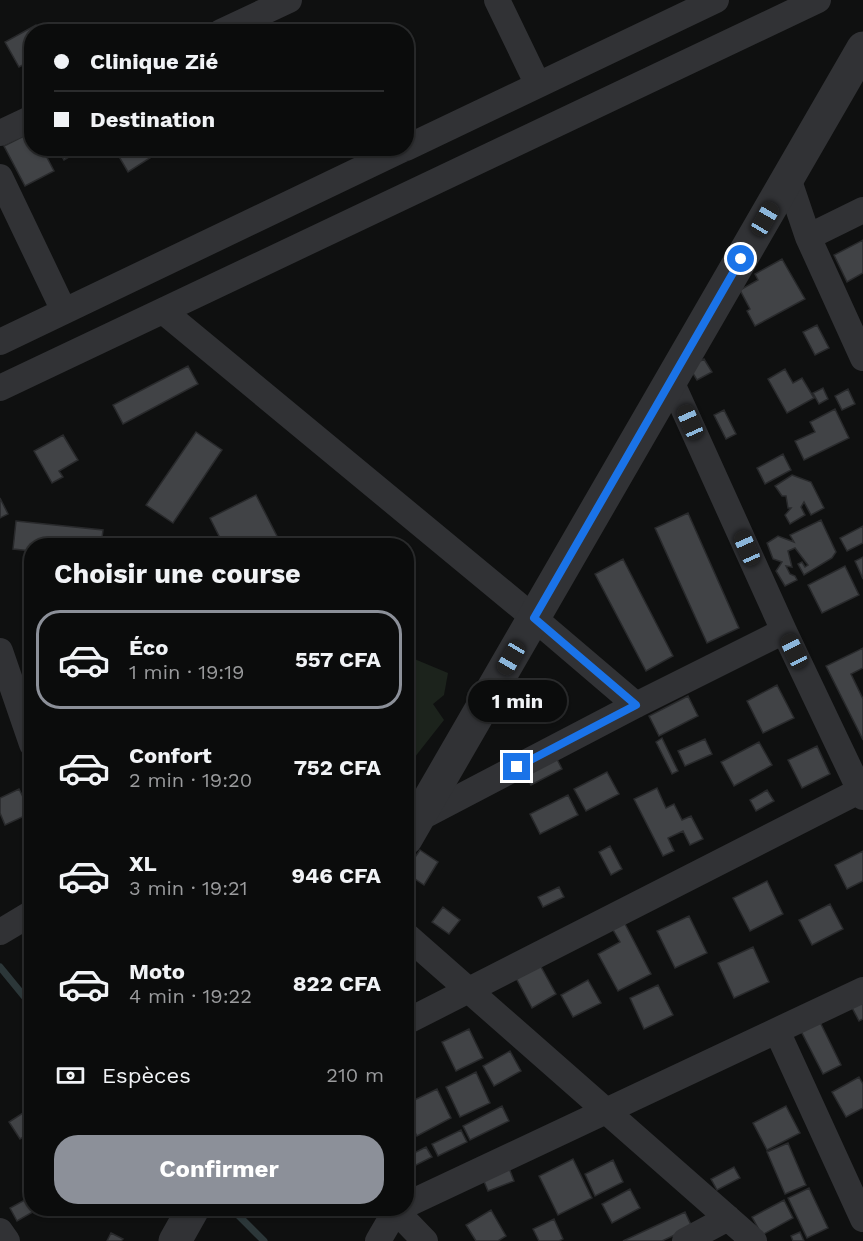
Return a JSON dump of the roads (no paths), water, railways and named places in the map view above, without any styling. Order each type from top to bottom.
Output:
[{"type":"street","points":[[238,24],[289,0]]},
{"type":"street","points":[[497,0],[538,85]]},
{"type":"street","points":[[0,388],[818,0]]},
{"type":"street","points":[[414,144],[713,1]]},
{"type":"street","points":[[414,826],[863,48]]},
{"type":"street","points":[[0,133],[24,122]]},
{"type":"street","points":[[0,342],[389,156]]},
{"type":"street","points":[[0,177],[64,311]]},
{"type":"street","points":[[788,178],[808,237],[863,358]]},
{"type":"street","points":[[808,237],[863,210]]},
{"type":"street","points":[[163,311],[636,705]]},
{"type":"street","points":[[414,1018],[862,792],[784,631],[671,381]]},
{"type":"street","points":[[414,828],[636,705],[784,631]]},
{"type":"street","points":[[0,651],[24,721]]},
{"type":"street","points":[[0,932],[24,918]]},
{"type":"street","points":[[414,941],[754,1241]]},
{"type":"street","points":[[414,1201],[863,990]]},
{"type":"street","points":[[777,1031],[863,1219]]},
{"type":"street","points":[[175,1241],[189,1216]]},
{"type":"street","points":[[378,1241],[394,1216]]},
{"type":"street","points":[[405,1216],[425,1241]]},
{"type":"street","points":[[685,1241],[728,1218]]},
{"type":"street","points":[[0,1231],[6,1241]]},
{"type":"waterway","points":[[0,967],[24,996]]},
{"type":"waterway","points":[[239,1216],[264,1241]]}]
